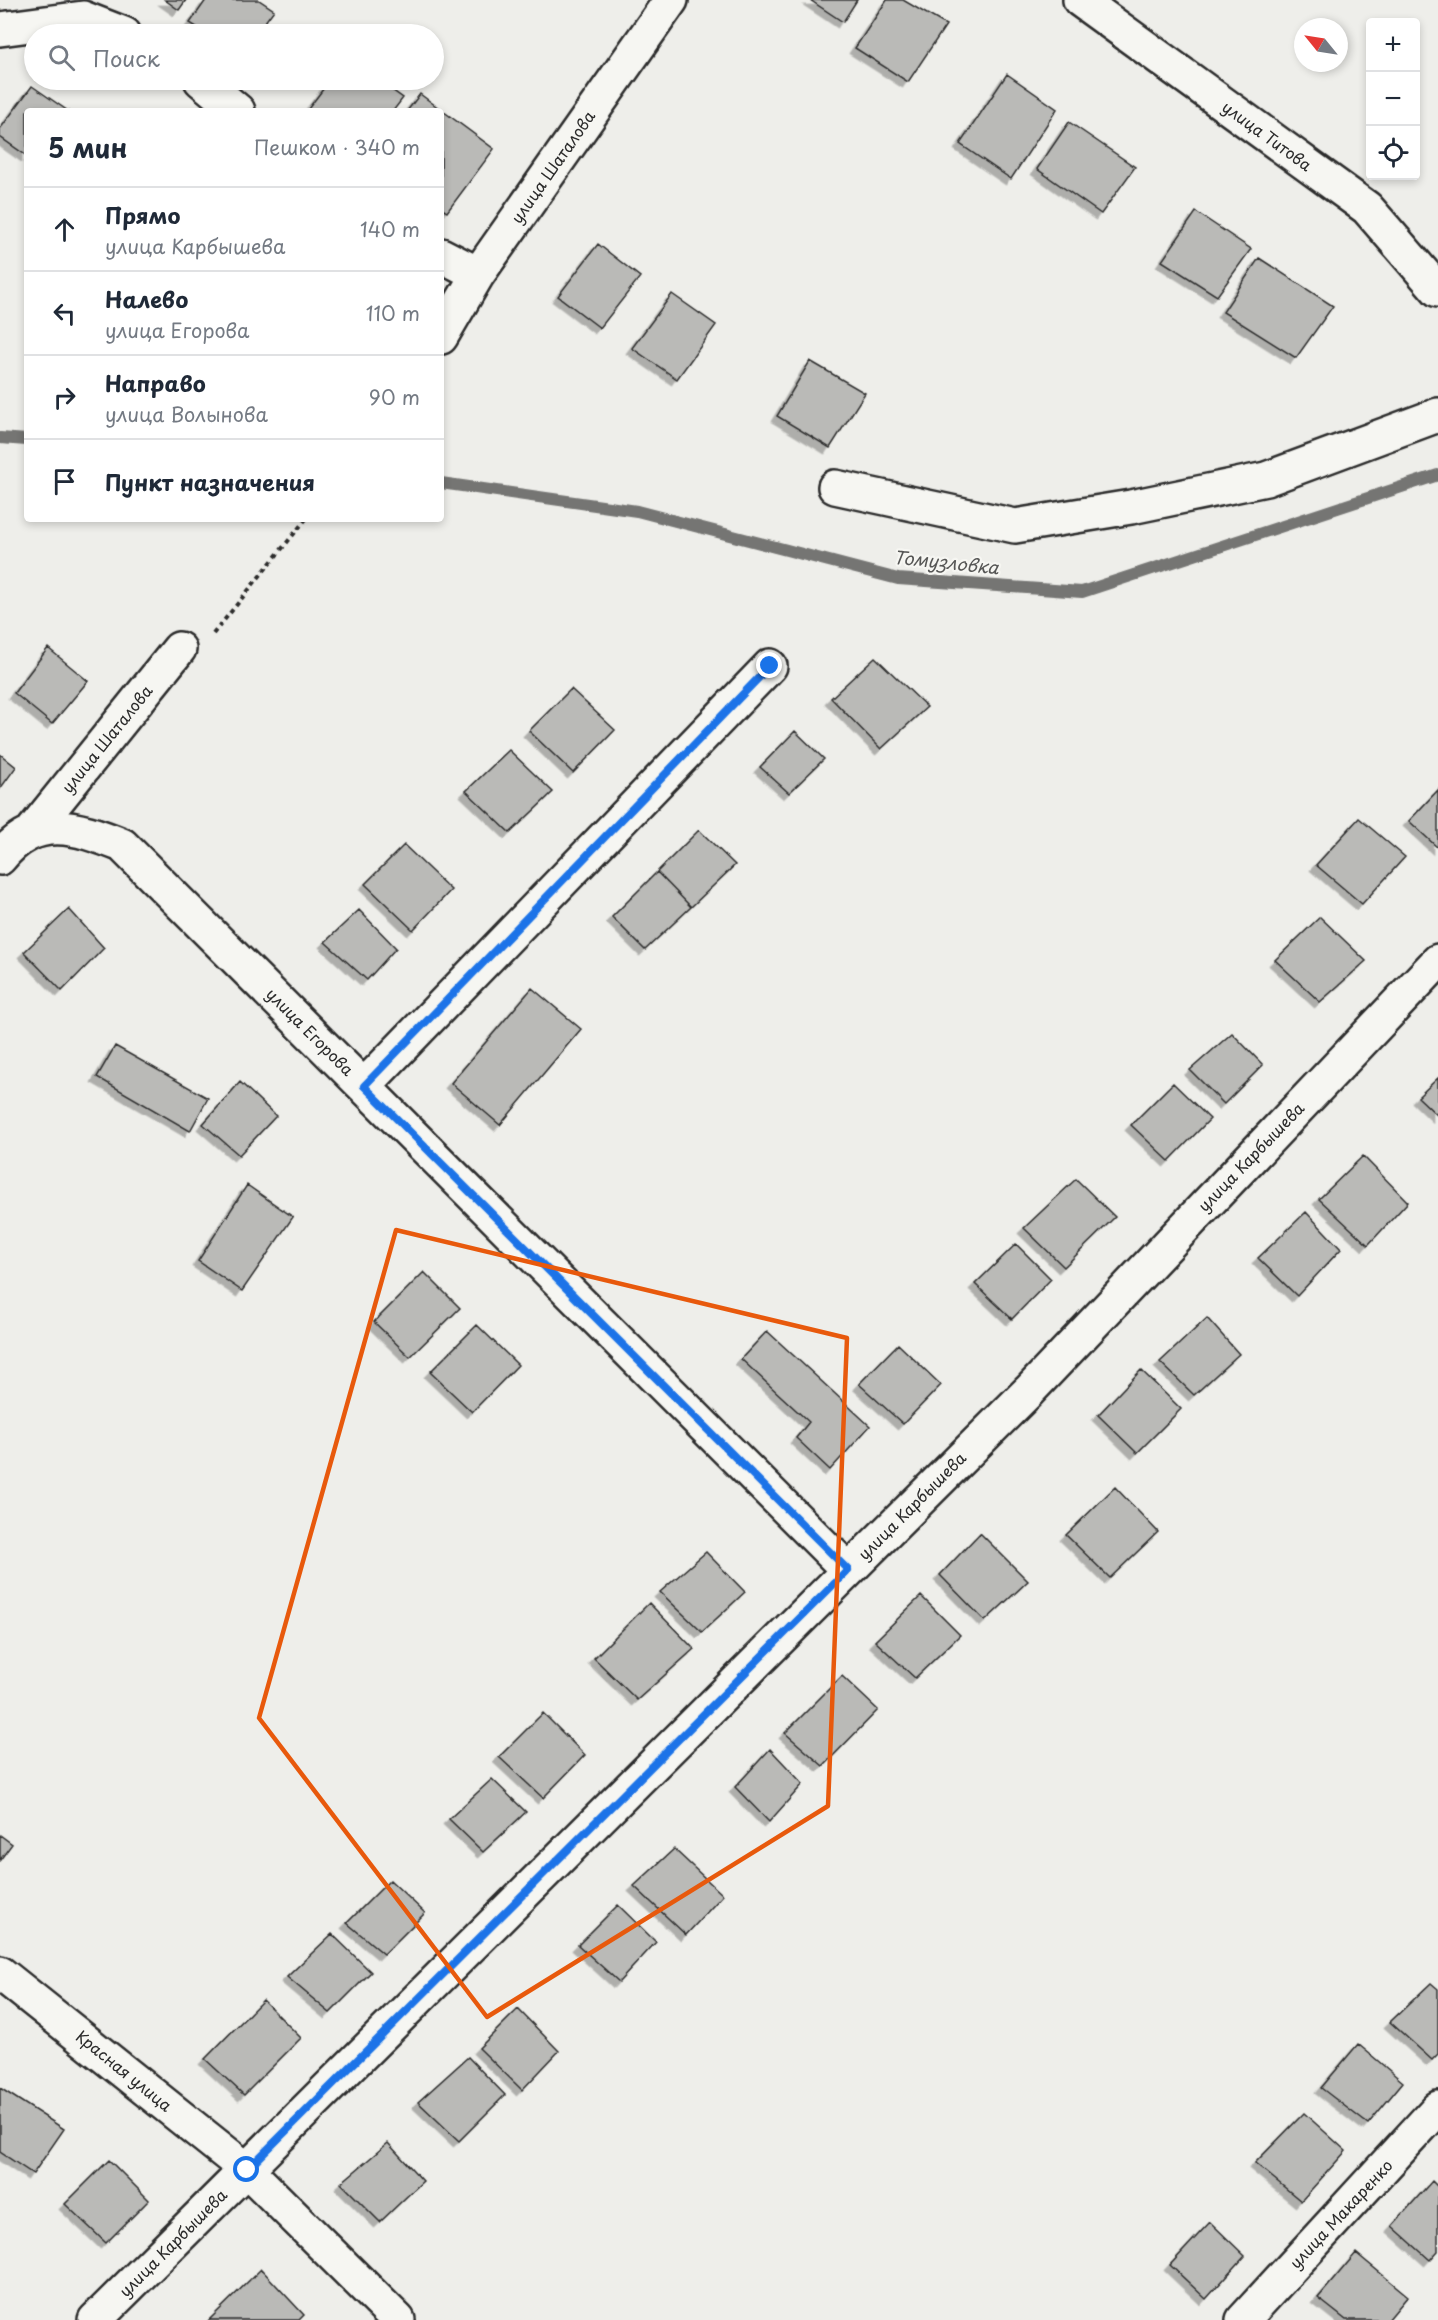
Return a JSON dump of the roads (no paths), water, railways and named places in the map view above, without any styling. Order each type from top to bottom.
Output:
[{"type":"street","name":"улица Шаталова","points":[[444,332],[478,274],[671,0]]},
{"type":"street","name":"улица Титова","points":[[1080,0],[1367,208],[1438,290]]},
{"type":"street","points":[[42,24],[83,18],[98,24]]},
{"type":"street","points":[[0,30],[24,27]]},
{"type":"street","points":[[213,90],[234,108]]},
{"type":"street","points":[[444,257],[478,274]]},
{"type":"street","points":[[835,486],[1015,526],[1131,507],[1266,479],[1438,415]]},
{"type":"street","name":"улица Шаталова","points":[[34,829],[179,649]]},
{"type":"street","points":[[364,1086],[770,666]]},
{"type":"street","points":[[0,858],[34,829]]},
{"type":"street","name":"улица Егорова","points":[[34,829],[80,829],[122,845],[848,1570]]},
{"type":"street","name":"улица Карбышева","points":[[95,2320],[1029,1391],[1438,961]]},
{"type":"street","name":"Красная улица","points":[[0,1973],[247,2170],[398,2320]]},
{"type":"street","name":"улица Макаренко","points":[[1243,2320],[1438,2108]]},
{"type":"waterway","name":"Томузловка","points":[[0,438],[24,440]]},
{"type":"waterway","name":"Томузловка","points":[[444,483],[637,511],[898,579],[1082,592],[1438,475]]}]
